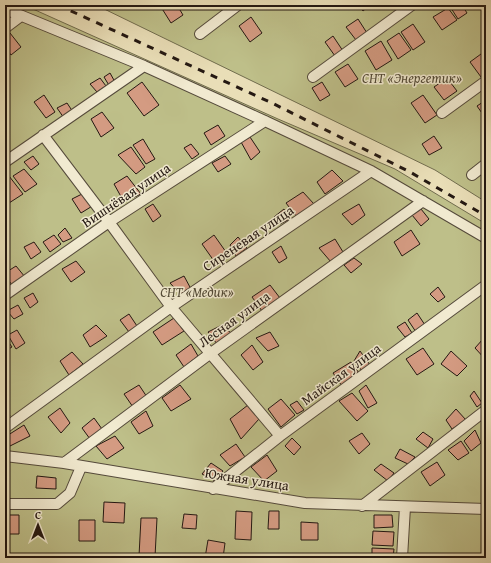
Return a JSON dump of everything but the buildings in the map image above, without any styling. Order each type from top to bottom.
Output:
[{"type":"street","points":[[200,34],[238,5]]},
{"type":"street","points":[[313,77],[412,5]]},
{"type":"street","points":[[5,9],[144,66],[371,171],[486,238]]},
{"type":"street","points":[[5,28],[21,16]]},
{"type":"street","points":[[5,162],[144,66]]},
{"type":"street","points":[[442,113],[486,81]]},
{"type":"street","name":"Вишнёвая улица","points":[[5,295],[109,222],[265,121]]},
{"type":"street","points":[[43,135],[171,307],[280,436]]},
{"type":"street","points":[[472,175],[486,164]]},
{"type":"street","name":"Сиреневая улица","points":[[5,428],[171,307],[371,171]]},
{"type":"street","name":"Лесная улица","points":[[64,463],[211,354],[423,201]]},
{"type":"street","name":"Майская улица","points":[[213,488],[280,436],[486,285]]},
{"type":"street","points":[[362,506],[486,410]]},
{"type":"street","name":"Южная улица","points":[[5,456],[64,463],[305,503],[486,509]]},
{"type":"street","points":[[5,504],[57,504],[70,494],[81,467]]},
{"type":"street","points":[[402,558],[405,507]]},
{"type":"green space","name":"СНТ «Медик»","points":[[5,5],[24,5],[278,119],[395,169],[486,224],[486,558],[5,558]]},
{"type":"green space","name":"СНТ «Энергетик»","points":[[96,5],[486,5],[486,202],[435,170]]},
{"type":"railway","points":[[58,5],[272,103],[410,172],[486,216]]}]
